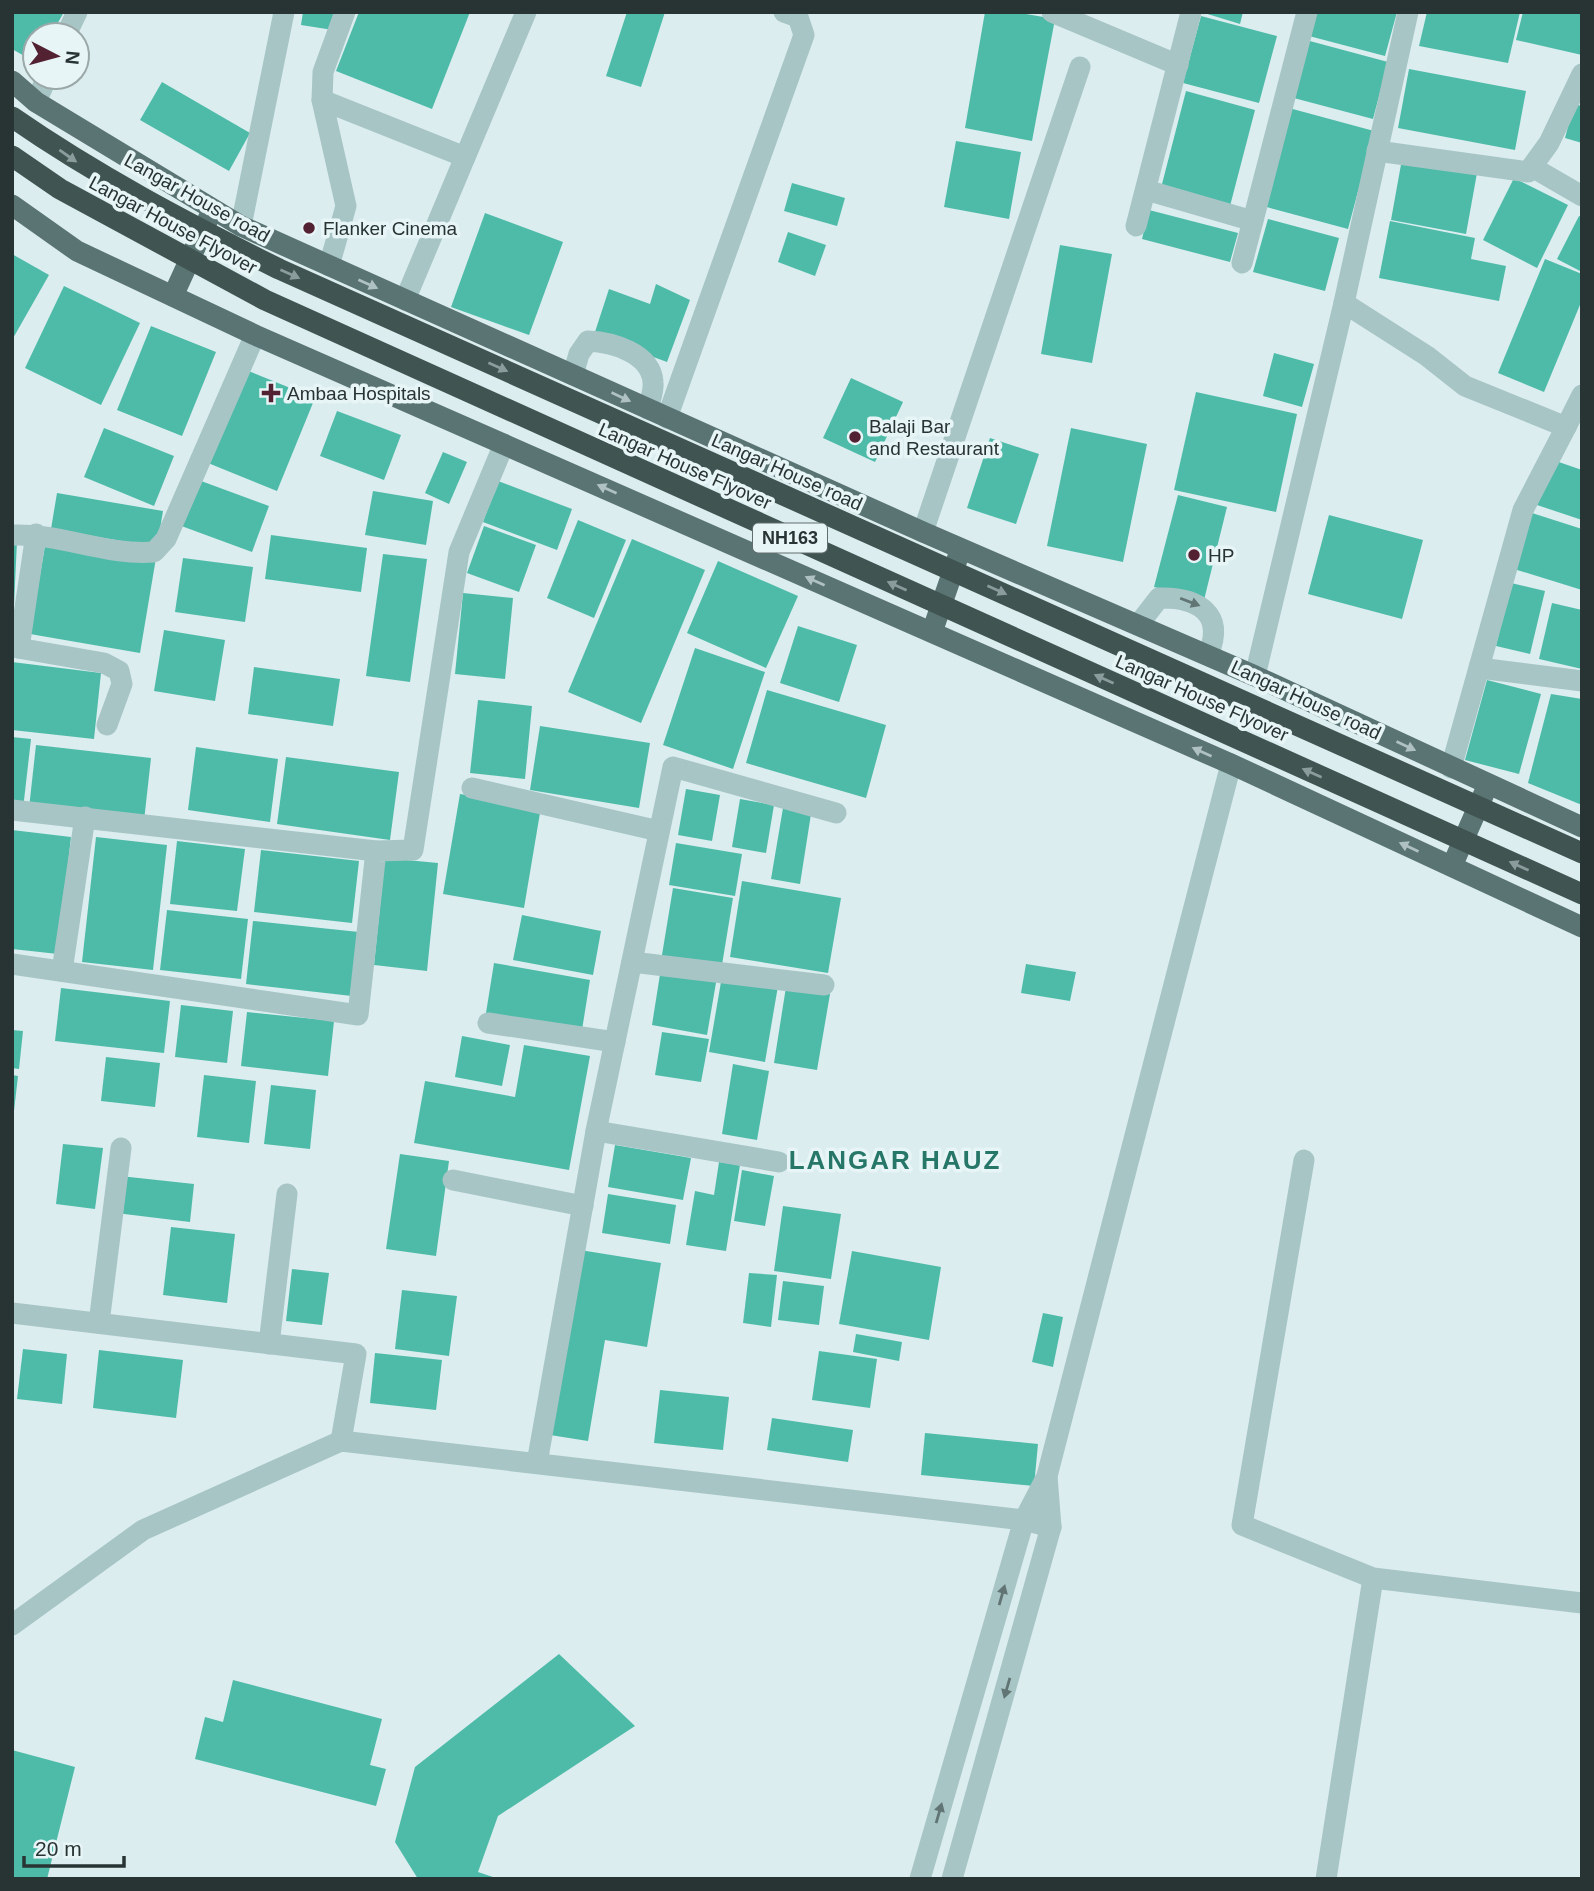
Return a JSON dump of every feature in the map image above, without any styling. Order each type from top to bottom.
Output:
[{"type":"highway","name":"Langar House Flyover","points":[[12,117],[76,162],[181,220],[279,269],[1582,853]]},
{"type":"highway","name":"Langar House Flyover","points":[[12,156],[60,189],[265,300],[1582,894]]},
{"type":"main road","name":"Langar House road","points":[[12,81],[36,102],[241,226],[657,414],[1255,676],[1582,827]]},
{"type":"main road","points":[[12,205],[77,251],[255,335],[1231,764],[1582,928]]},
{"type":"main road","points":[[173,296],[212,210]]},
{"type":"main road","points":[[932,632],[961,548]]},
{"type":"main road","points":[[1452,866],[1488,784]]},
{"type":"street","points":[[241,226],[284,12]]},
{"type":"street","points":[[329,266],[346,206],[322,100],[323,72],[345,12]]},
{"type":"street","points":[[405,300],[526,12]]},
{"type":"street","points":[[657,414],[804,35],[798,17],[785,12]]},
{"type":"street","points":[[1052,12],[1178,65]]},
{"type":"street","points":[[1136,226],[1191,12]]},
{"type":"street","points":[[1242,263],[1307,12]]},
{"type":"street","points":[[1255,676],[1344,303],[1408,12]]},
{"type":"street","points":[[923,532],[1080,67]]},
{"type":"street","points":[[1377,151],[1528,172],[1549,143],[1582,74]]},
{"type":"street","points":[[36,102],[41,91]]},
{"type":"street","points":[[322,100],[465,157]]},
{"type":"street","points":[[1532,167],[1582,196]]},
{"type":"street","points":[[1146,190],[1253,221]]},
{"type":"street","points":[[1344,303],[1427,356],[1465,386],[1498,402],[1566,427]]},
{"type":"street","points":[[12,535],[36,534],[136,552],[154,552],[162,546],[255,335]]},
{"type":"street","points":[[573,375],[579,354],[588,341],[602,342],[638,356],[649,367],[657,414]]},
{"type":"street","points":[[1451,768],[1523,510],[1581,393]]},
{"type":"street","points":[[12,810],[376,850],[413,850],[459,552],[504,444]]},
{"type":"street","points":[[36,534],[16,647],[104,663],[119,671],[122,684],[107,725]]},
{"type":"street","points":[[1138,625],[1159,598],[1177,598],[1200,606],[1211,618],[1215,631],[1208,655]]},
{"type":"street","points":[[1479,668],[1582,681]]},
{"type":"street","points":[[920,1879],[1024,1520],[1047,1476],[1231,764]]},
{"type":"street","points":[[537,1463],[596,1131],[673,766],[836,813]]},
{"type":"street","points":[[472,788],[659,831]]},
{"type":"street","points":[[62,971],[85,817]]},
{"type":"street","points":[[12,964],[358,1015],[376,850]]},
{"type":"street","points":[[632,962],[824,985]]},
{"type":"street","points":[[488,1023],[615,1042]]},
{"type":"street","points":[[596,1131],[779,1162]]},
{"type":"street","points":[[99,1323],[121,1148]]},
{"type":"street","points":[[1304,1160],[1242,1525],[1374,1578],[1582,1603]]},
{"type":"street","points":[[453,1180],[583,1206]]},
{"type":"street","points":[[269,1344],[287,1194]]},
{"type":"street","points":[[12,1313],[356,1354],[341,1441]]},
{"type":"street","points":[[12,1625],[143,1530],[341,1441],[1024,1520],[1051,1527]]},
{"type":"street","points":[[952,1879],[1051,1527],[1047,1476]]},
{"type":"street","points":[[1326,1879],[1374,1578]]},
{"type":"building","points":[[12,12],[64,12],[59,21],[21,21],[21,54],[12,49]]},
{"type":"building","points":[[303,12],[336,12],[333,30],[301,25]]},
{"type":"building","points":[[359,12],[470,12],[432,109],[336,71]]},
{"type":"building","points":[[627,12],[665,12],[641,87],[606,76]]},
{"type":"building","points":[[985,12],[1015,12],[1055,19],[1032,141],[965,128]]},
{"type":"building","points":[[1201,12],[1243,12],[1240,24]]},
{"type":"building","points":[[1315,12],[1397,12],[1385,56],[1309,36]]},
{"type":"building","points":[[1427,12],[1520,12],[1508,63],[1419,46]]},
{"type":"building","points":[[1523,12],[1582,12],[1582,55],[1516,40]]},
{"type":"building","points":[[1201,16],[1277,36],[1259,103],[1183,83]]},
{"type":"building","points":[[1306,40],[1388,62],[1373,119],[1290,97]]},
{"type":"building","points":[[1409,69],[1526,91],[1515,150],[1398,128]]},
{"type":"building","points":[[162,82],[250,133],[229,171],[140,120]]},
{"type":"building","points":[[1186,91],[1255,110],[1230,206],[1161,188]]},
{"type":"building","points":[[1574,104],[1582,106],[1582,143],[1565,138]]},
{"type":"building","points":[[1289,108],[1374,131],[1348,229],[1263,206]]},
{"type":"building","points":[[956,141],[1021,152],[1009,219],[944,207]]},
{"type":"building","points":[[1402,159],[1477,173],[1466,234],[1391,220]]},
{"type":"building","points":[[1514,178],[1568,205],[1537,268],[1483,240]]},
{"type":"building","points":[[792,183],[845,198],[837,226],[784,211]]},
{"type":"building","points":[[1149,210],[1238,233],[1230,262],[1142,239]]},
{"type":"building","points":[[485,213],[563,242],[529,335],[451,307]]},
{"type":"building","points":[[1579,216],[1582,217],[1582,272],[1557,259]]},
{"type":"building","points":[[1268,219],[1339,238],[1325,291],[1253,272]]},
{"type":"building","points":[[1390,221],[1475,238],[1471,259],[1506,266],[1499,301],[1379,278]]},
{"type":"building","points":[[788,232],[826,245],[815,276],[778,262]]},
{"type":"building","points":[[1060,245],[1112,254],[1092,363],[1041,354]]},
{"type":"building","points":[[12,254],[49,275],[12,340]]},
{"type":"building","points":[[1545,259],[1582,274],[1582,300],[1544,392],[1498,373]]},
{"type":"building","points":[[656,284],[690,300],[667,362],[594,335],[609,289],[650,304]]},
{"type":"building","points":[[64,286],[140,323],[101,405],[25,368]]},
{"type":"building","points":[[151,326],[216,352],[182,436],[117,410]]},
{"type":"building","points":[[1274,353],[1314,364],[1302,407],[1263,396]]},
{"type":"building","points":[[246,370],[315,398],[277,491],[208,463]]},
{"type":"building","points":[[851,378],[903,402],[875,462],[823,438]]},
{"type":"building","points":[[1196,392],[1297,414],[1276,512],[1174,490]]},
{"type":"building","points":[[337,411],[401,435],[384,480],[320,456]]},
{"type":"building","points":[[104,428],[174,456],[154,506],[84,477]]},
{"type":"building","points":[[1071,428],[1147,444],[1123,562],[1047,546]]},
{"type":"building","points":[[990,438],[1039,454],[1016,524],[967,508]]},
{"type":"building","points":[[443,452],[467,462],[449,504],[425,493]]},
{"type":"building","points":[[1550,459],[1582,470],[1582,520],[1534,504]]},
{"type":"building","points":[[193,478],[269,506],[252,552],[176,524]]},
{"type":"building","points":[[498,481],[572,509],[557,550],[483,522]]},
{"type":"building","points":[[373,491],[433,501],[426,545],[365,535]]},
{"type":"building","points":[[57,493],[163,511],[157,547],[51,529]]},
{"type":"building","points":[[1178,495],[1227,507],[1204,600],[1154,587]]},
{"type":"building","points":[[1532,513],[1582,529],[1582,590],[1514,569]]},
{"type":"building","points":[[1329,515],[1423,540],[1402,619],[1308,594]]},
{"type":"building","points":[[578,520],[626,540],[594,618],[547,598]]},
{"type":"building","points":[[484,526],[536,545],[519,592],[467,573]]},
{"type":"building","points":[[271,535],[367,548],[361,592],[265,579]]},
{"type":"building","points":[[632,539],[705,570],[641,723],[568,692]]},
{"type":"building","points":[[12,540],[17,541],[14,605],[12,605]]},
{"type":"building","points":[[46,540],[156,558],[140,653],[30,634]]},
{"type":"building","points":[[383,554],[427,559],[410,682],[366,676]]},
{"type":"building","points":[[183,558],[253,567],[245,622],[175,612]]},
{"type":"building","points":[[718,561],[798,596],[766,668],[687,633]]},
{"type":"building","points":[[1511,583],[1545,591],[1530,654],[1496,646]]},
{"type":"building","points":[[463,593],[513,598],[505,679],[455,674]]},
{"type":"building","points":[[1552,603],[1582,610],[1582,669],[1539,659]]},
{"type":"building","points":[[798,626],[857,645],[839,702],[780,683]]},
{"type":"building","points":[[164,630],[225,640],[215,701],[154,691]]},
{"type":"building","points":[[695,648],[765,672],[733,769],[663,745]]},
{"type":"building","points":[[12,662],[101,673],[94,739],[12,730]]},
{"type":"building","points":[[254,667],[340,679],[333,726],[248,714]]},
{"type":"building","points":[[1487,680],[1541,694],[1519,774],[1465,760]]},
{"type":"building","points":[[767,690],[886,725],[866,798],[746,763]]},
{"type":"building","points":[[1551,694],[1582,699],[1582,805],[1528,783]]},
{"type":"building","points":[[478,700],[532,706],[525,779],[470,773]]},
{"type":"building","points":[[540,726],[650,743],[639,808],[530,790]]},
{"type":"building","points":[[12,737],[31,739],[23,809],[12,807]]},
{"type":"building","points":[[36,745],[151,758],[144,821],[29,808]]},
{"type":"building","points":[[196,747],[278,759],[270,822],[188,810]]},
{"type":"building","points":[[286,757],[399,772],[390,840],[277,824]]},
{"type":"building","points":[[686,789],[720,795],[712,841],[678,835]]},
{"type":"building","points":[[460,794],[541,807],[524,908],[443,894]]},
{"type":"building","points":[[740,799],[774,805],[766,853],[732,847]]},
{"type":"building","points":[[783,808],[811,814],[800,884],[771,879]]},
{"type":"building","points":[[12,830],[71,837],[58,954],[12,949]]},
{"type":"building","points":[[96,837],[167,845],[153,970],[82,962]]},
{"type":"building","points":[[177,841],[245,849],[237,911],[170,904]]},
{"type":"building","points":[[676,843],[742,854],[735,896],[669,885]]},
{"type":"building","points":[[261,850],[359,861],[352,923],[254,912]]},
{"type":"building","points":[[385,858],[438,863],[427,971],[374,965]]},
{"type":"building","points":[[742,881],[841,898],[828,973],[730,957]]},
{"type":"building","points":[[673,888],[733,898],[721,971],[661,961]]},
{"type":"building","points":[[167,910],[248,919],[241,979],[160,970]]},
{"type":"building","points":[[522,915],[601,931],[593,975],[513,960]]},
{"type":"building","points":[[253,921],[359,932],[352,996],[246,984]]},
{"type":"building","points":[[494,963],[590,980],[582,1030],[486,1013]]},
{"type":"building","points":[[1026,964],[1076,972],[1070,1001],[1021,993]]},
{"type":"building","points":[[661,968],[717,977],[707,1035],[652,1025]]},
{"type":"building","points":[[722,976],[778,986],[765,1062],[709,1052]]},
{"type":"building","points":[[786,987],[830,994],[817,1070],[774,1063]]},
{"type":"building","points":[[61,988],[170,1001],[164,1053],[55,1041]]},
{"type":"building","points":[[181,1005],[233,1011],[227,1063],[175,1057]]},
{"type":"building","points":[[247,1012],[334,1021],[328,1076],[241,1066]]},
{"type":"building","points":[[12,1030],[23,1031],[19,1069],[12,1068]]},
{"type":"building","points":[[662,1032],[709,1039],[701,1082],[655,1075]]},
{"type":"building","points":[[462,1036],[510,1045],[502,1086],[455,1077]]},
{"type":"building","points":[[524,1045],[590,1056],[569,1170],[414,1143],[425,1081],[515,1097]]},
{"type":"building","points":[[106,1057],[160,1063],[155,1107],[101,1101]]},
{"type":"building","points":[[733,1064],[769,1071],[757,1140],[722,1134]]},
{"type":"building","points":[[12,1075],[18,1076],[14,1111],[12,1111]]},
{"type":"building","points":[[204,1075],[256,1081],[249,1143],[197,1137]]},
{"type":"building","points":[[271,1085],[316,1090],[310,1149],[264,1144]]},
{"type":"building","points":[[63,1144],[103,1148],[95,1209],[56,1204]]},
{"type":"building","points":[[615,1145],[691,1158],[683,1200],[608,1187]]},
{"type":"building","points":[[400,1154],[449,1161],[436,1256],[386,1249]]},
{"type":"building","points":[[719,1162],[740,1165],[726,1251],[686,1245],[695,1191],[714,1195]]},
{"type":"building","points":[[742,1170],[774,1176],[765,1226],[734,1221]]},
{"type":"building","points":[[120,1176],[194,1184],[190,1222],[116,1213]]},
{"type":"building","points":[[608,1194],[676,1205],[670,1244],[602,1233]]},
{"type":"building","points":[[783,1206],[841,1214],[831,1279],[774,1271]]},
{"type":"building","points":[[171,1227],[235,1234],[227,1303],[163,1295]]},
{"type":"building","points":[[580,1250],[661,1263],[647,1347],[605,1340],[588,1441],[550,1435]]},
{"type":"building","points":[[852,1251],[941,1267],[929,1340],[839,1324]]},
{"type":"building","points":[[292,1269],[329,1273],[322,1325],[286,1321]]},
{"type":"building","points":[[749,1273],[777,1275],[771,1327],[743,1323]]},
{"type":"building","points":[[783,1281],[824,1286],[819,1325],[778,1320]]},
{"type":"building","points":[[402,1290],[457,1296],[449,1356],[395,1349]]},
{"type":"building","points":[[1043,1313],[1063,1317],[1053,1367],[1032,1362]]},
{"type":"building","points":[[856,1334],[902,1342],[899,1361],[853,1352]]},
{"type":"building","points":[[23,1349],[67,1354],[62,1404],[17,1399]]},
{"type":"building","points":[[99,1350],[183,1360],[176,1418],[93,1408]]},
{"type":"building","points":[[819,1351],[877,1359],[870,1408],[812,1400]]},
{"type":"building","points":[[375,1353],[442,1360],[436,1410],[370,1403]]},
{"type":"building","points":[[660,1390],[729,1397],[723,1450],[654,1443]]},
{"type":"building","points":[[772,1418],[853,1430],[848,1462],[767,1450]]},
{"type":"building","points":[[925,1433],[1038,1444],[1034,1486],[921,1475]]},
{"type":"building","points":[[559,1654],[635,1726],[498,1816],[478,1872],[499,1879],[418,1879],[395,1842],[415,1767]]},
{"type":"building","points":[[233,1680],[382,1719],[370,1765],[386,1769],[376,1806],[195,1759],[205,1717],[223,1722]]},
{"type":"building","points":[[12,1750],[75,1767],[47,1879],[12,1879]]},
{"type":"place","name":"Flanker Cinema","points":[[309,228]]},
{"type":"place","name":"Ambaa Hospitals","points":[[271,393]]},
{"type":"place","name":"Balaji Bar and Restaurant","points":[[855,437]]},
{"type":"place","name":"HP","points":[[1194,555]]},
{"type":"district","name":"LANGAR HAUZ","points":[[895,1160]]}]
